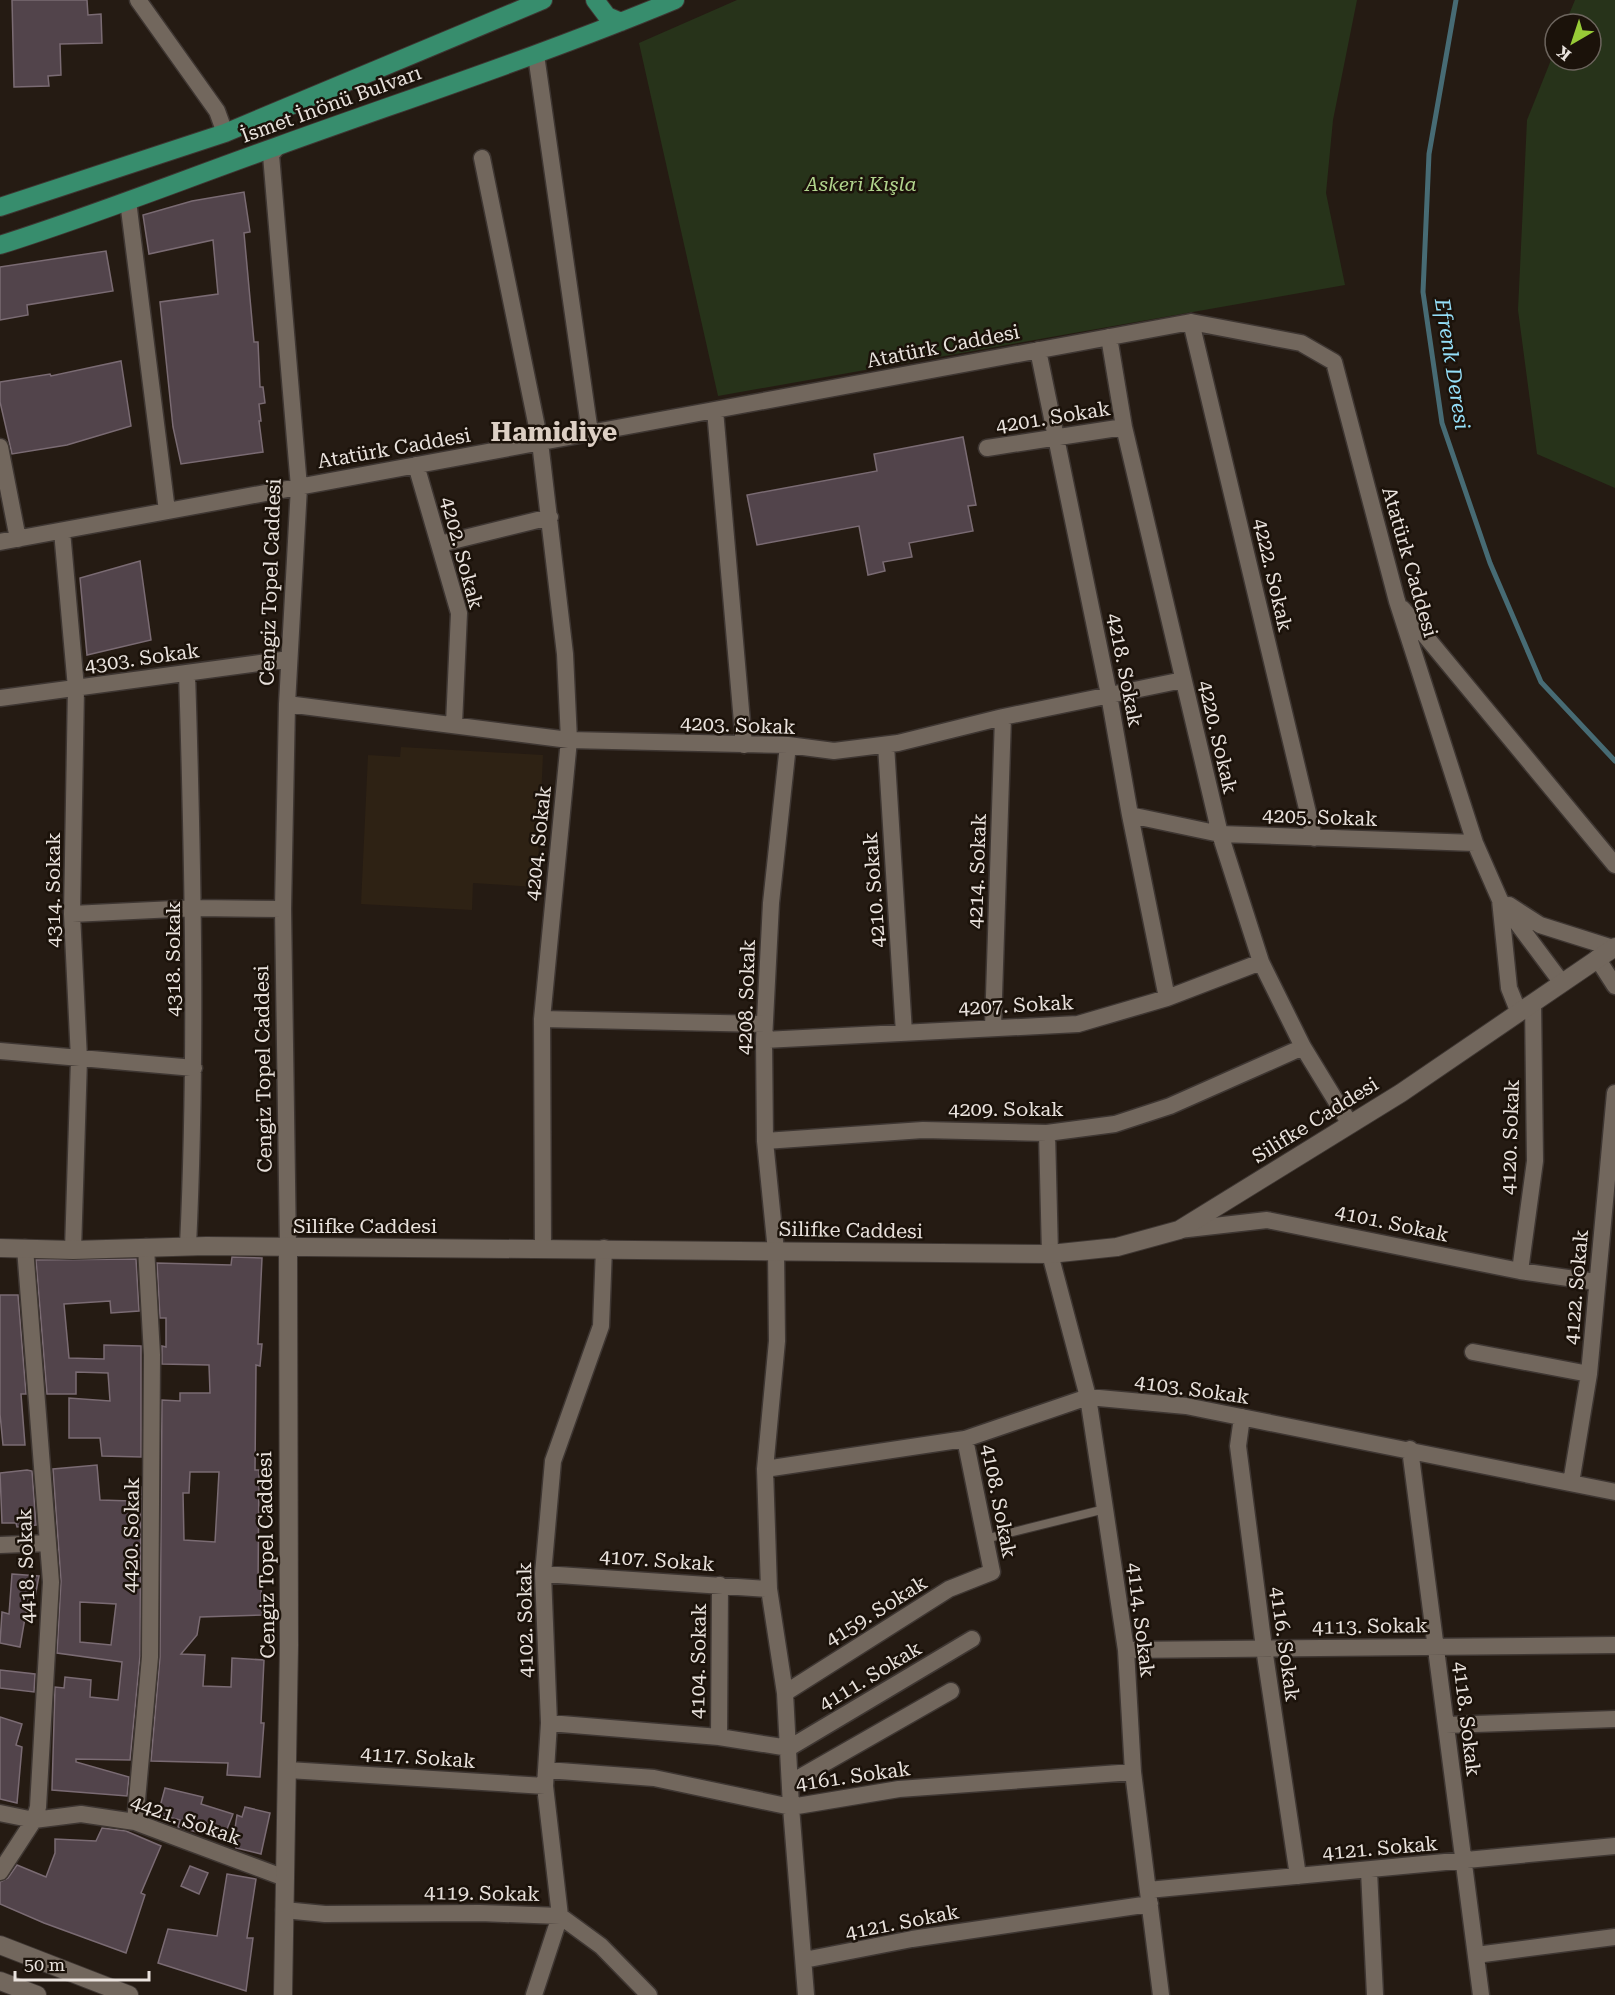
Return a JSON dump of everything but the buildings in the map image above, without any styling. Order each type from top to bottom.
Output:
[{"type":"main road","name":"İsmet İnönü Bulvarı","points":[[0,207],[225,133],[543,0]]},
{"type":"main road","points":[[595,0],[607,16],[621,22]]},
{"type":"main road","name":"İsmet İnönü Bulvarı","points":[[0,245],[99,214],[128,201],[278,146],[536,55],[621,22],[656,4],[675,0]]},
{"type":"street","points":[[138,0],[217,111],[225,133]]},
{"type":"street","points":[[536,55],[590,433]]},
{"type":"street","name":"Cengiz Topel Caddesi","points":[[278,146],[271,155],[299,487],[287,704],[283,909],[288,1248],[288,1770],[283,1995]]},
{"type":"street","name":"4204. Sokak","points":[[482,158],[540,442],[565,654],[569,740],[542,1019],[543,1249]]},
{"type":"street","points":[[128,201],[167,511]]},
{"type":"street","name":"Atatürk Caddesi","points":[[0,542],[1191,322],[1301,343],[1334,362],[1397,601],[1475,843],[1500,900],[1562,983]]},
{"type":"street","name":"4222. Sokak","points":[[1191,322],[1314,838]]},
{"type":"street","name":"4220. Sokak","points":[[1109,337],[1124,427],[1220,834],[1262,962],[1303,1047],[1350,1124]]},
{"type":"street","name":"4218. Sokak","points":[[1038,350],[1109,695],[1130,816],[1167,998]]},
{"type":"street","points":[[715,410],[744,745]]},
{"type":"street","name":"4201. Sokak","points":[[987,448],[1124,427]]},
{"type":"street","points":[[0,447],[18,539]]},
{"type":"street","name":"4202. Sokak","points":[[416,465],[459,613],[454,724]]},
{"type":"street","points":[[440,544],[550,517]]},
{"type":"street","name":"4314. Sokak","points":[[62,531],[76,688],[72,914],[79,1059],[73,1250]]},
{"type":"street","points":[[1397,601],[1615,865]]},
{"type":"street","name":"4303. Sokak","points":[[0,698],[289,659]]},
{"type":"street","name":"4318. Sokak","points":[[187,673],[195,908],[194,1068],[189,1246]]},
{"type":"street","name":"4203. Sokak","points":[[287,704],[569,740],[788,745],[834,751],[886,745],[1003,717],[1184,680]]},
{"type":"street","name":"4214. Sokak","points":[[993,1027],[1003,717]]},
{"type":"street","name":"4208. Sokak","points":[[788,745],[771,903],[764,1032],[765,1141],[776,1251],[777,1341],[765,1469],[769,1589],[785,1693],[791,1807],[806,1995]]},
{"type":"street","name":"4210. Sokak","points":[[886,745],[904,1033]]},
{"type":"street","name":"4205. Sokak","points":[[1130,816],[1220,834],[1475,843]]},
{"type":"street","points":[[1500,900],[1540,925],[1608,951],[1615,986]]},
{"type":"street","name":"Atatürk Caddesi","points":[[1500,900],[1509,988],[1526,1008]]},
{"type":"street","points":[[72,914],[195,908],[283,909]]},
{"type":"street","name":"Silifke Caddesi","points":[[0,1248],[73,1250],[189,1246],[604,1248],[1050,1254],[1117,1247],[1179,1230],[1401,1093],[1608,951]]},
{"type":"street","name":"4207. Sokak","points":[[542,1019],[764,1032],[904,1033],[1078,1024],[1167,998],[1262,962]]},
{"type":"street","name":"4120. Sokak","points":[[1520,1271],[1535,1161],[1526,1008]]},
{"type":"street","name":"4209. Sokak","points":[[765,1141],[923,1130],[1047,1133],[1115,1124],[1170,1106],[1303,1047]]},
{"type":"street","points":[[0,1052],[194,1068]]},
{"type":"street","name":"4122. Sokak","points":[[1571,1483],[1589,1374],[1615,1093]]},
{"type":"street","name":"4114. Sokak","points":[[1047,1133],[1050,1254],[1088,1397],[1105,1509],[1126,1650],[1133,1772],[1161,1995]]},
{"type":"street","name":"4101. Sokak","points":[[1179,1230],[1267,1220],[1520,1271],[1596,1282]]},
{"type":"street","name":"4420. Sokak","points":[[135,1822],[150,1657],[152,1367],[146,1247]]},
{"type":"street","name":"4418. Sokak","points":[[0,1872],[34,1820],[38,1807],[50,1615],[48,1543],[25,1248]]},
{"type":"street","name":"4102. Sokak","points":[[534,1995],[560,1916],[545,1778],[549,1723],[543,1574],[553,1461],[601,1326],[604,1248]]},
{"type":"street","points":[[1473,1352],[1589,1374]]},
{"type":"street","name":"4103. Sokak","points":[[765,1469],[965,1439],[1088,1397],[1186,1406],[1410,1449],[1615,1492]]},
{"type":"street","name":"4116. Sokak","points":[[1242,1417],[1238,1446],[1264,1648],[1298,1876]]},
{"type":"street","name":"4108. Sokak","points":[[965,1439],[992,1572]]},
{"type":"street","name":"4118. Sokak","points":[[1410,1449],[1481,1995]]},
{"type":"street","points":[[0,1545],[48,1543]]},
{"type":"street","name":"4159. Sokak","points":[[785,1693],[949,1589],[992,1572]]},
{"type":"street","name":"4107. Sokak","points":[[543,1574],[769,1589]]},
{"type":"street","name":"4104. Sokak","points":[[718,1737],[720,1586]]},
{"type":"street","name":"4111. Sokak","points":[[789,1748],[972,1639]]},
{"type":"street","name":"4113. Sokak","points":[[1126,1650],[1615,1645]]},
{"type":"street","points":[[790,1783],[951,1691]]},
{"type":"street","points":[[1446,1725],[1615,1719]]},
{"type":"street","points":[[549,1723],[718,1737],[789,1748]]},
{"type":"street","name":"4117. Sokak","points":[[288,1770],[545,1778]]},
{"type":"street","name":"4161. Sokak","points":[[545,1778],[654,1778],[791,1807],[899,1789],[1133,1772]]},
{"type":"street","name":"4421. Sokak","points":[[0,1813],[34,1820],[81,1814],[135,1822],[285,1878]]},
{"type":"street","name":"4121. Sokak","points":[[804,1960],[1149,1897],[1298,1876],[1615,1846]]},
{"type":"street","points":[[1369,1871],[1375,1995]]},
{"type":"street","name":"4119. Sokak","points":[[284,1910],[325,1914],[480,1913],[560,1916],[601,1946],[649,1995]]},
{"type":"street","points":[[1476,1954],[1615,1937]]},
{"type":"street","points":[[0,1945],[129,1995]]},
{"type":"street","points":[[0,1981],[36,1995]]},
{"type":"lane","points":[[986,1539],[1105,1509]]},
{"type":"shaded area","points":[[401,747],[543,755],[537,887],[473,883],[472,910],[361,904],[368,755],[400,757]]},
{"type":"green space","name":"Askeri Kışla","points":[[737,0],[1357,0],[1333,120],[1326,193],[1345,285],[718,396],[639,43]]},
{"type":"green space","points":[[1575,0],[1615,0],[1615,488],[1537,454],[1518,310],[1527,120],[1546,72],[1603,72],[1603,12],[1570,12]]},
{"type":"waterway","name":"Efrenk Deresi","points":[[1456,0],[1429,154],[1423,292],[1442,423],[1490,563],[1541,682],[1615,761]]},
{"type":"district","name":"Hamidiye","points":[[554,432]]}]
